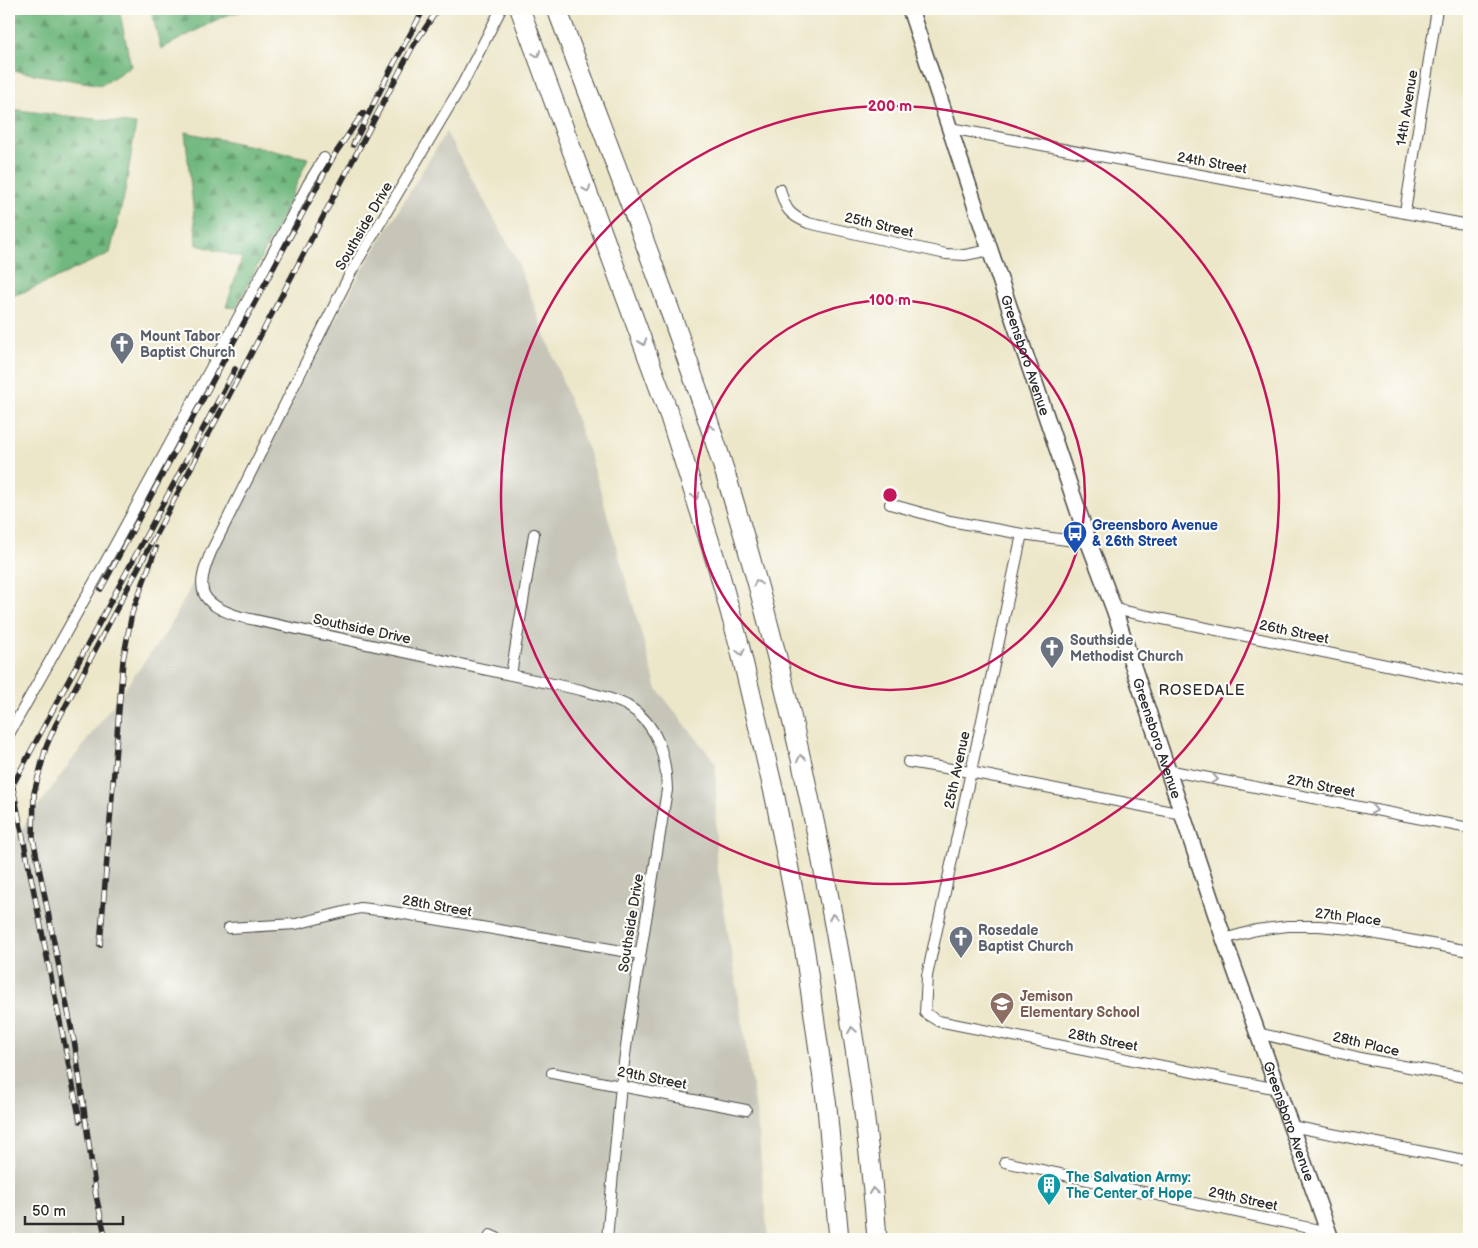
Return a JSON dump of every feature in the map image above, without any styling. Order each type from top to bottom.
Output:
[{"type":"highway","points":[[520,9],[644,343],[695,493],[718,568],[758,721],[775,797],[805,952],[827,1107],[839,1239]]},
{"type":"highway","points":[[556,9],[694,380],[726,478],[773,642],[816,826],[842,965],[864,1107],[877,1239]]},
{"type":"main road","name":"Greensboro Avenue","points":[[910,9],[1224,939],[1330,1236]]},
{"type":"street","name":"Southside Drive","points":[[501,9],[463,83],[351,272],[211,552],[202,578],[203,593],[212,605],[241,618],[581,690],[612,699],[627,706],[640,716],[651,729],[664,758],[667,790],[621,1085],[607,1239]]},
{"type":"street","name":"14th Avenue","points":[[1405,212],[1437,9]]},
{"type":"street","name":"24th Street","points":[[950,128],[1469,225]]},
{"type":"street","points":[[9,734],[115,544],[265,268],[308,184],[324,158]]},
{"type":"street","name":"25th Street","points":[[780,189],[783,204],[793,217],[808,223],[946,254],[965,255],[990,250]]},
{"type":"street","points":[[890,504],[950,521],[1022,534],[1089,543]]},
{"type":"street","points":[[511,675],[534,534]]},
{"type":"street","name":"25th Avenue","points":[[925,1013],[928,976],[1022,534]]},
{"type":"street","name":"26th Street","points":[[1114,609],[1469,682]]},
{"type":"street","points":[[908,762],[970,772],[1182,814]]},
{"type":"street","name":"27th Street","points":[[1167,770],[1469,828]]},
{"type":"street","name":"28th Street","points":[[229,928],[296,924],[360,908],[640,954]]},
{"type":"street","name":"27th Place","points":[[1224,939],[1256,930],[1288,926],[1319,926],[1350,929],[1469,952]]},
{"type":"street","name":"28th Street","points":[[925,1013],[938,1021],[1278,1089]]},
{"type":"street","name":"28th Place","points":[[1258,1033],[1365,1059],[1469,1078]]},
{"type":"street","name":"29th Street","points":[[552,1073],[746,1110]]},
{"type":"street","points":[[1291,1126],[1469,1161]]},
{"type":"street","name":"29th Street","points":[[1005,1162],[1330,1236]]},
{"type":"shaded area","points":[[446,132],[518,262],[592,461],[657,689],[716,763],[716,857],[757,1116],[768,1239],[9,1239],[9,846],[167,631],[360,274]]},
{"type":"green space","points":[[9,9],[119,9],[131,66],[102,85],[9,70]]},
{"type":"green space","points":[[151,9],[249,9],[224,16],[161,49]]},
{"type":"green space","points":[[9,109],[136,124],[125,192],[110,253],[29,290],[9,297]]},
{"type":"green space","points":[[185,132],[308,158],[282,217],[236,308],[226,307],[242,258],[197,245]]},
{"type":"railway","points":[[353,145],[424,9]]},
{"type":"railway","points":[[96,1194],[75,1046],[33,838],[34,793],[46,747],[55,726],[413,46],[438,9]]},
{"type":"railway","points":[[101,589],[319,183],[335,154],[363,113]]},
{"type":"railway","points":[[9,792],[235,369]]},
{"type":"railway","points":[[100,945],[123,660],[132,613],[156,548]]},
{"type":"railway","points":[[9,768],[80,1121]]},
{"type":"railway","points":[[94,1187],[106,1239]]},
{"type":"place","name":"Mount Tabor Baptist Church","points":[[122,365]]},
{"type":"place","name":"Greensboro Avenue & 26th Street","points":[[1075,554]]},
{"type":"place","name":"Southside Methodist Church","points":[[1052,669]]},
{"type":"place","name":"Rosedale Baptist Church","points":[[961,959]]},
{"type":"place","name":"Jemison Elementary School","points":[[1002,1025]]},
{"type":"place","name":"The Salvation Army: The Center of Hope","points":[[1049,1206]]},
{"type":"district","name":"ROSEDALE","points":[[1202,690]]}]
